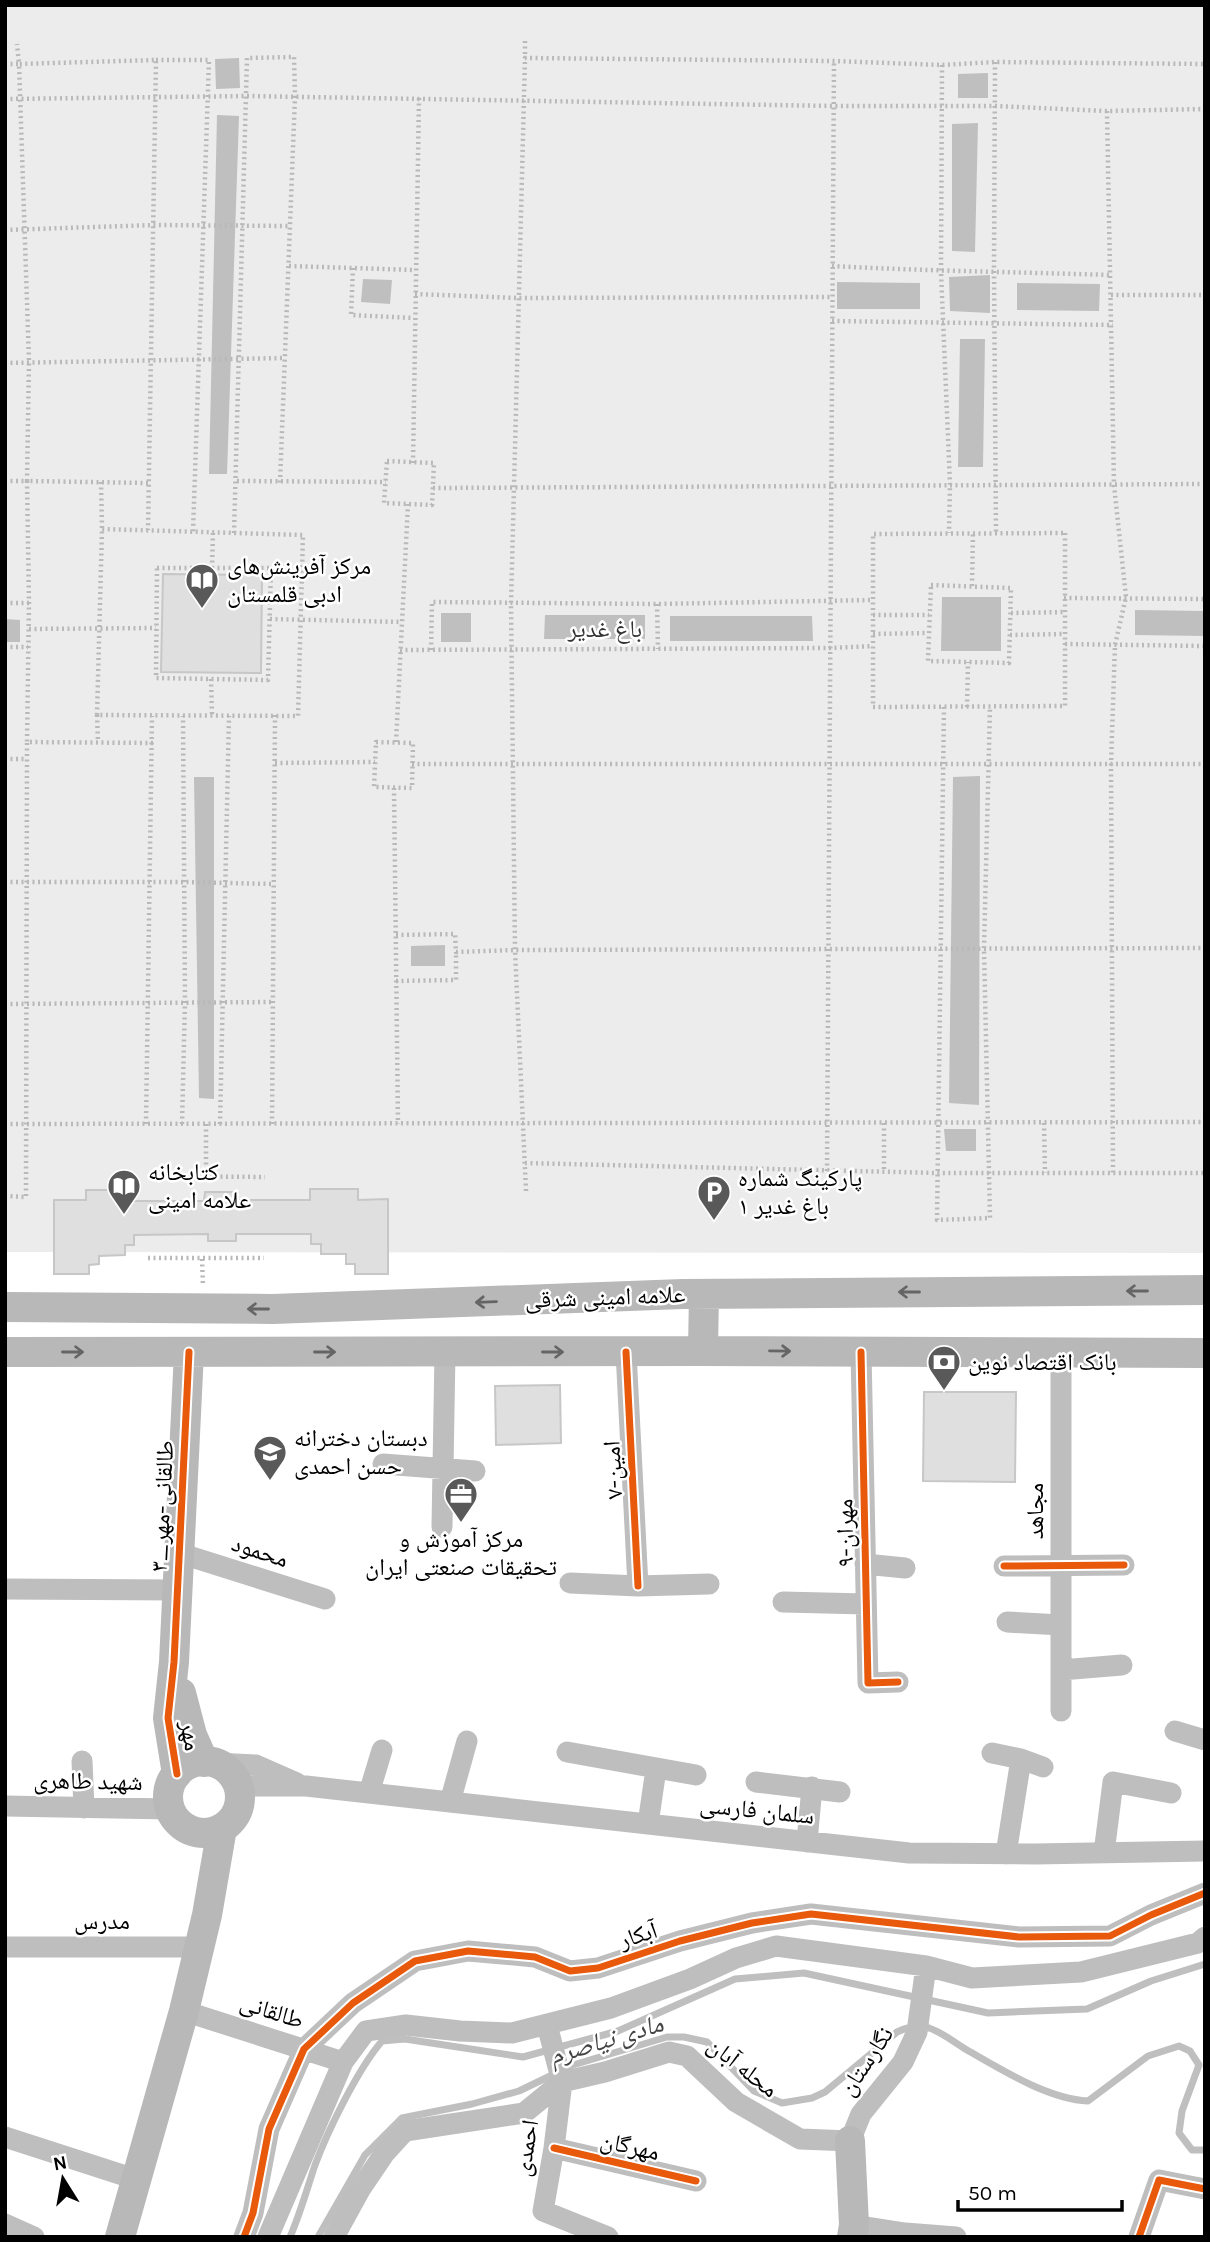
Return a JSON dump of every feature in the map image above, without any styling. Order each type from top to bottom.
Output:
[{"type":"main road","name":"علامه امینی شرقی","points":[[5,1307],[273,1309],[704,1294],[1205,1290]]},
{"type":"main road","points":[[703,1350],[704,1294]]},
{"type":"main road","points":[[5,1352],[703,1350],[1205,1353]]},
{"type":"main road","name":"۳_طالقانی-مهر","points":[[174,1662],[189,1352]]},
{"type":"main road","name":"مهر","points":[[174,1662],[168,1718],[199,1766]]},
{"type":"main road","points":[[177,1818],[203,1833],[222,1828],[236,1815],[240,1796],[233,1776],[199,1766],[169,1791],[177,1818],[196,1852],[207,1915]]},
{"type":"main road","points":[[120,2237],[200,1947],[222,1828]]},
{"type":"main road","points":[[850,2141],[854,2232]]},
{"type":"street","points":[[443,1527],[445,1352]]},
{"type":"street","name":"۷-امین","points":[[626,1352],[638,1586]]},
{"type":"street","name":"۹-مهران","points":[[861,1352],[868,1683],[898,1682]]},
{"type":"street","name":"مجاهد","points":[[1061,1353],[1061,1711]]},
{"type":"street","points":[[383,1464],[475,1471]]},
{"type":"street","name":"محمود","points":[[179,1553],[325,1600]]},
{"type":"street","points":[[865,1564],[905,1568]]},
{"type":"street","points":[[1003,1566],[1124,1565]]},
{"type":"street","points":[[570,1583],[638,1586],[709,1584]]},
{"type":"street","points":[[5,1589],[177,1590]]},
{"type":"street","points":[[783,1602],[866,1604]]},
{"type":"street","points":[[1007,1622],[1061,1625]]},
{"type":"street","points":[[1061,1670],[1122,1665]]},
{"type":"street","points":[[1175,1731],[1205,1740]]},
{"type":"street","points":[[450,1802],[467,1741]]},
{"type":"street","points":[[369,1793],[382,1750]]},
{"type":"street","points":[[567,1752],[696,1775]]},
{"type":"street","points":[[992,1754],[1021,1759],[1043,1767]]},
{"type":"street","points":[[1006,1854],[1021,1759]]},
{"type":"street","points":[[82,1760],[84,1808]]},
{"type":"street","name":"سلمان فارسی","points":[[199,1766],[256,1765],[306,1786]]},
{"type":"street","points":[[648,1824],[656,1769]]},
{"type":"street","points":[[756,1782],[840,1792]]},
{"type":"street","points":[[1104,1853],[1113,1782],[1171,1793]]},
{"type":"street","name":"سلمان فارسی","points":[[238,1786],[306,1786],[909,1853],[1205,1851]]},
{"type":"street","points":[[807,1842],[812,1787]]},
{"type":"street","name":"شهید طاهری","points":[[5,1806],[84,1808],[177,1818]]},
{"type":"street","name":"آبکار","points":[[244,2237],[253,2213],[269,2129],[304,2049],[354,2003],[415,1961],[468,1951],[535,1957],[570,1971],[597,1968],[680,1941],[752,1923],[811,1914],[1019,1937],[1110,1936],[1151,1915],[1205,1893]]},
{"type":"street","points":[[269,2236],[343,2062],[366,2031],[406,2025],[513,2033],[611,2008],[690,1979],[736,1958],[776,1946],[926,1966],[972,1979],[1081,1972],[1198,1943],[1205,1937]]},
{"type":"street","name":"مدرس","points":[[5,1947],[200,1947]]},
{"type":"street","name":"نگارستان","points":[[850,2141],[861,2114],[902,2062],[917,2032],[926,1966]]},
{"type":"street","name":"طالقانی","points":[[184,2011],[343,2062]]},
{"type":"street","name":"احمدی","points":[[547,2025],[562,2082],[543,2211],[608,2237]]},
{"type":"street","name":"محله آبان","points":[[562,2082],[606,2072],[669,2052],[687,2056],[736,2102],[800,2140],[850,2141]]},
{"type":"street","points":[[334,2237],[376,2165],[405,2131],[524,2113],[562,2082]]},
{"type":"street","points":[[5,2137],[135,2179]]},
{"type":"street","name":"مهرگان","points":[[554,2148],[696,2181]]},
{"type":"street","points":[[1139,2237],[1159,2179],[1205,2189]]},
{"type":"street","points":[[5,2224],[34,2237]]},
{"type":"street","points":[[854,2232],[956,2237]]},
{"type":"path","points":[[525,41],[516,488],[511,604],[515,950],[526,1191]]},
{"type":"path","points":[[5,1196],[26,1197],[29,362],[18,44]]},
{"type":"path","points":[[234,533],[247,58],[294,57],[295,96],[280,483]]},
{"type":"path","points":[[525,58],[834,61],[942,65],[995,62],[1205,64]]},
{"type":"path","points":[[148,530],[156,60]]},
{"type":"path","points":[[5,65],[209,60],[193,532]]},
{"type":"path","points":[[827,1171],[834,61]]},
{"type":"path","points":[[995,62],[996,533]]},
{"type":"path","points":[[942,65],[941,272],[950,484],[949,533]]},
{"type":"path","points":[[5,99],[295,96],[833,106],[996,106],[1107,111],[1205,109]]},
{"type":"path","points":[[412,463],[419,98]]},
{"type":"path","points":[[1107,111],[1114,485],[1126,597],[1115,645],[1111,764],[1112,1173]]},
{"type":"path","points":[[5,229],[154,225],[290,226]]},
{"type":"path","points":[[289,266],[415,270]]},
{"type":"path","points":[[832,266],[941,272],[1110,275]]},
{"type":"path","points":[[353,268],[351,315],[414,318]]},
{"type":"path","points":[[415,294],[518,298],[832,297]]},
{"type":"path","points":[[1111,295],[1205,295]]},
{"type":"path","points":[[832,321],[1112,325]]},
{"type":"path","points":[[5,363],[285,358]]},
{"type":"path","points":[[387,461],[433,463],[432,505],[384,503],[386,482],[387,461]]},
{"type":"path","points":[[5,481],[148,483]]},
{"type":"path","points":[[237,481],[386,482]]},
{"type":"path","points":[[98,742],[101,482]]},
{"type":"path","points":[[433,488],[1205,484]]},
{"type":"path","points":[[397,742],[408,504]]},
{"type":"path","points":[[97,715],[298,716],[301,620],[303,535],[102,529]]},
{"type":"path","points":[[212,532],[212,568]]},
{"type":"path","points":[[972,586],[973,533]]},
{"type":"path","points":[[996,533],[1065,533],[1065,706],[873,707],[873,534],[996,533]]},
{"type":"path","points":[[157,568],[271,568],[270,619],[268,680],[156,678],[157,568]]},
{"type":"path","points":[[404,576],[415,577]]},
{"type":"path","points":[[931,585],[972,586],[1011,588],[1009,663],[928,661],[931,585]]},
{"type":"path","points":[[463,592],[476,603]]},
{"type":"path","points":[[1065,597],[1205,599]]},
{"type":"path","points":[[431,650],[432,602],[657,604],[873,600]]},
{"type":"path","points":[[5,603],[29,603]]},
{"type":"path","points":[[657,604],[658,649]]},
{"type":"path","points":[[1011,613],[1064,612]]},
{"type":"path","points":[[873,615],[929,615]]},
{"type":"path","points":[[270,619],[402,622]]},
{"type":"path","points":[[29,629],[156,628]]},
{"type":"path","points":[[873,634],[928,633]]},
{"type":"path","points":[[1010,635],[1065,634]]},
{"type":"path","points":[[1065,644],[1205,646]]},
{"type":"path","points":[[400,650],[873,646]]},
{"type":"path","points":[[5,647],[28,647]]},
{"type":"path","points":[[967,707],[968,662]]},
{"type":"path","points":[[211,679],[212,714]]},
{"type":"path","points":[[944,707],[937,1220],[990,1218],[984,949],[990,707]]},
{"type":"path","points":[[272,1124],[275,715]]},
{"type":"path","points":[[146,1124],[152,716]]},
{"type":"path","points":[[182,1124],[185,1002],[183,716]]},
{"type":"path","points":[[220,1124],[229,716]]},
{"type":"path","points":[[27,742],[153,743]]},
{"type":"path","points":[[376,742],[413,743],[412,788],[374,787],[375,762],[376,742]]},
{"type":"path","points":[[5,759],[27,759]]},
{"type":"path","points":[[275,763],[375,762]]},
{"type":"path","points":[[412,764],[1205,764]]},
{"type":"path","points":[[394,788],[398,1124]]},
{"type":"path","points":[[5,882],[272,884]]},
{"type":"path","points":[[396,935],[456,933],[456,980],[396,981]]},
{"type":"path","points":[[456,952],[1205,948]]},
{"type":"path","points":[[5,1004],[273,1002]]},
{"type":"path","points":[[5,1124],[1205,1122]]},
{"type":"path","points":[[884,1123],[884,1172]]},
{"type":"path","points":[[1044,1123],[1045,1173]]},
{"type":"path","points":[[206,1124],[206,1177]]},
{"type":"path","points":[[525,1163],[937,1173],[1205,1173]]},
{"type":"path","points":[[149,1177],[265,1177]]},
{"type":"path","points":[[148,1258],[264,1258]]},
{"type":"green space","name":"باغ غدیر","points":[[5,5],[1205,5],[1205,1253],[5,1252]]},
{"type":"shaded area","points":[[239,58],[240,88],[216,89],[215,59]]},
{"type":"shaded area","points":[[988,73],[988,98],[958,98],[958,74]]},
{"type":"shaded area","points":[[217,115],[239,116],[227,474],[209,474]]},
{"type":"shaded area","points":[[978,123],[975,252],[952,251],[952,124]]},
{"type":"shaded area","points":[[990,275],[990,313],[950,311],[949,277]]},
{"type":"shaded area","points":[[363,279],[392,280],[390,304],[361,302]]},
{"type":"shaded area","points":[[837,282],[920,283],[920,309],[837,309]]},
{"type":"shaded area","points":[[1017,283],[1100,284],[1099,311],[1017,310]]},
{"type":"shaded area","points":[[960,339],[985,339],[983,467],[958,467]]},
{"type":"shaded area","points":[[942,597],[1001,597],[1001,651],[941,651]]},
{"type":"shaded area","points":[[1135,610],[1205,611],[1205,636],[1135,635]]},
{"type":"shaded area","points":[[441,613],[471,613],[471,642],[441,642]]},
{"type":"shaded area","points":[[545,615],[645,615],[645,639],[544,639]]},
{"type":"shaded area","points":[[670,616],[812,616],[813,641],[670,641]]},
{"type":"shaded area","points":[[5,619],[20,620],[20,642],[5,642]]},
{"type":"shaded area","points":[[980,776],[979,1105],[949,1103],[953,777]]},
{"type":"shaded area","points":[[194,777],[214,777],[214,1099],[199,1098]]},
{"type":"shaded area","points":[[445,945],[445,966],[411,966],[411,946]]},
{"type":"shaded area","points":[[944,1129],[976,1129],[976,1151],[946,1151]]},
{"type":"building","points":[[163,574],[262,575],[261,673],[161,672]]},
{"type":"building","points":[[310,1189],[358,1189],[358,1200],[388,1199],[388,1274],[355,1274],[355,1264],[346,1264],[346,1254],[321,1254],[321,1244],[311,1244],[311,1234],[236,1234],[236,1241],[208,1241],[208,1234],[134,1235],[134,1245],[125,1245],[125,1255],[99,1256],[99,1264],[89,1265],[89,1274],[54,1274],[54,1200],[86,1200],[86,1190],[133,1190],[133,1201],[204,1201],[205,1192],[238,1192],[238,1200],[310,1200]]},
{"type":"building","points":[[560,1385],[561,1443],[496,1445],[495,1386]]},
{"type":"building","points":[[924,1392],[1016,1392],[1015,1482],[923,1481]]},
{"type":"waterway","points":[[290,2237],[315,2165],[344,2100],[382,2041],[405,2039],[523,2057],[618,2031],[735,1979],[804,1973],[988,2013],[1087,2009],[1151,1981],[1205,1964]]},
{"type":"waterway","name":"مادی نیاصرم","points":[[318,2237],[365,2155],[402,2118],[519,2091],[573,2065],[667,2037],[684,2037],[707,2042],[754,2091],[782,2103],[812,2098],[825,2092],[897,2032],[913,2027],[925,2027],[939,2032],[995,2066],[1041,2089],[1088,2101],[1148,2056],[1179,2046],[1190,2051],[1199,2065],[1182,2111],[1179,2133],[1192,2150],[1205,2150]]},
{"type":"cycle path","points":[[177,1774],[168,1718],[174,1662],[189,1352]]},
{"type":"cycle path","points":[[626,1352],[638,1586]]},
{"type":"cycle path","points":[[861,1352],[868,1683],[898,1682]]},
{"type":"cycle path","points":[[1004,1566],[1124,1565]]},
{"type":"cycle path","points":[[244,2237],[253,2213],[269,2129],[304,2049],[353,2003],[415,1961],[468,1951],[535,1957],[570,1971],[598,1968],[680,1941],[752,1923],[811,1914],[1019,1937],[1110,1936],[1151,1915],[1205,1893]]},
{"type":"cycle path","points":[[554,2148],[696,2181]]},
{"type":"cycle path","points":[[1139,2237],[1159,2180],[1205,2189]]},
{"type":"place","name":"مرکز آفرینش‌های ادبی قلمستان","points":[[202,610]]},
{"type":"place","name":"کتابخانه علامه امینی","points":[[124,1216]]},
{"type":"place","name":"پارکینگ شماره ۱ باغ غدیر","points":[[714,1222]]},
{"type":"place","name":"بانک اقتصاد نوین","points":[[944,1392]]},
{"type":"place","name":"دبستان دخترانه حسن احمدی","points":[[270,1482]]},
{"type":"place","name":"مرکز آموزش و تحقیقات صنعتی ایران","points":[[461,1524]]}]
